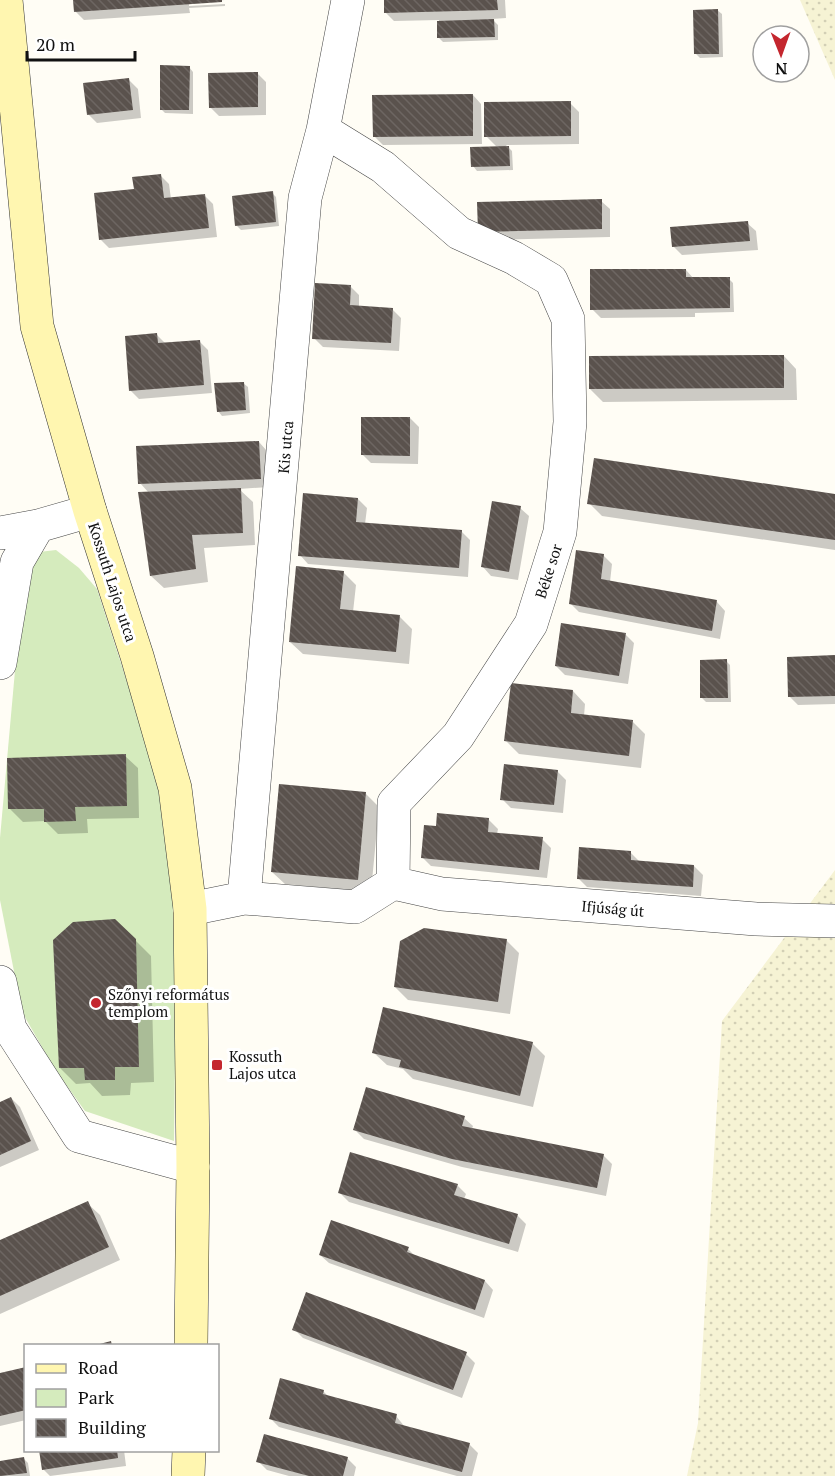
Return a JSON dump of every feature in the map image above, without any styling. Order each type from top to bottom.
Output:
[{"type":"street","name":"Kossuth Lajos utca","points":[[6,0],[37,326],[90,511],[137,656],[175,788],[190,909],[193,1167],[191,1344]]},
{"type":"street","name":"Kis utca","points":[[244,898],[306,198],[323,130],[348,0]]},
{"type":"street","name":"Béke sor","points":[[323,130],[383,167],[459,233],[514,258],[551,280],[568,319],[570,422],[560,532],[531,624],[458,736],[394,803],[393,882]]},
{"type":"street","points":[[0,533],[38,526],[90,511]]},
{"type":"street","points":[[0,663],[17,562],[38,526]]},
{"type":"street","points":[[190,909],[244,898],[355,907],[393,882]]},
{"type":"street","name":"Ifjúság út","points":[[393,882],[442,894],[756,919],[835,921]]},
{"type":"street","points":[[0,982],[10,1029],[79,1136],[193,1167]]},
{"type":"street","points":[[188,1476],[189,1452]]},
{"type":"shaded area","points":[[800,0],[835,0],[835,80],[811,24]]},
{"type":"shaded area","points":[[835,870],[835,1476],[687,1476],[698,1423],[722,1021]]},
{"type":"green space","points":[[56,550],[79,568],[97,589],[161,787],[177,907],[174,1141],[85,1111],[54,1068],[22,1012],[0,900],[0,838],[20,615],[27,575],[39,552]]},
{"type":"building","points":[[73,0],[222,0],[222,2],[74,12]]},
{"type":"building","points":[[384,0],[497,0],[498,10],[384,13]]},
{"type":"building","points":[[718,9],[719,54],[694,54],[693,10]]},
{"type":"building","points":[[494,19],[495,37],[437,38],[437,21]]},
{"type":"building","points":[[160,65],[190,66],[189,110],[160,110]]},
{"type":"building","points":[[258,72],[258,107],[209,108],[208,73]]},
{"type":"building","points":[[129,78],[133,110],[87,115],[83,83]]},
{"type":"building","points":[[473,94],[473,136],[373,137],[372,95]]},
{"type":"building","points":[[571,101],[571,136],[484,137],[484,102]]},
{"type":"building","points":[[509,146],[510,166],[471,167],[470,147]]},
{"type":"building","points":[[161,174],[164,198],[205,194],[209,228],[99,240],[94,193],[134,189],[132,177]]},
{"type":"building","points":[[273,191],[276,222],[235,226],[232,196]]},
{"type":"building","points":[[602,199],[602,229],[478,232],[477,202]]},
{"type":"building","points":[[748,221],[750,241],[672,247],[670,227]]},
{"type":"building","points":[[590,269],[686,269],[686,277],[730,277],[730,308],[590,310]]},
{"type":"building","points":[[315,283],[351,285],[350,305],[393,308],[391,343],[312,339]]},
{"type":"building","points":[[157,333],[158,343],[200,340],[204,385],[129,391],[125,336]]},
{"type":"building","points":[[784,355],[784,388],[589,389],[589,356]]},
{"type":"building","points":[[244,382],[246,410],[217,412],[214,383]]},
{"type":"building","points":[[361,417],[410,417],[410,456],[361,455]]},
{"type":"building","points":[[259,441],[261,479],[138,484],[136,446]]},
{"type":"building","points":[[594,458],[835,494],[835,540],[587,504]]},
{"type":"building","points":[[241,488],[243,533],[192,535],[196,569],[150,576],[138,492]]},
{"type":"building","points":[[303,493],[358,498],[356,522],[462,530],[459,568],[298,556]]},
{"type":"building","points":[[492,501],[521,506],[509,572],[481,567]]},
{"type":"building","points":[[576,550],[604,554],[601,579],[717,600],[712,631],[569,604]]},
{"type":"building","points":[[296,566],[344,571],[340,609],[400,615],[396,652],[289,642]]},
{"type":"building","points":[[561,623],[626,633],[619,676],[555,666]]},
{"type":"building","points":[[835,655],[835,696],[788,697],[787,657]]},
{"type":"building","points":[[727,659],[728,698],[700,698],[700,660]]},
{"type":"building","points":[[511,683],[573,690],[571,713],[633,720],[629,756],[504,741]]},
{"type":"building","points":[[126,754],[127,806],[75,807],[76,821],[44,822],[44,809],[8,809],[7,758]]},
{"type":"building","points":[[504,764],[558,770],[554,805],[500,800]]},
{"type":"building","points":[[279,784],[366,792],[358,880],[271,872]]},
{"type":"building","points":[[437,813],[489,818],[488,832],[543,837],[539,870],[421,858],[424,825],[436,826]]},
{"type":"building","points":[[579,847],[631,851],[631,860],[694,865],[693,887],[577,879]]},
{"type":"building","name":"Szőnyi református templom","points":[[115,919],[136,939],[139,1067],[115,1067],[115,1080],[85,1080],[84,1068],[59,1068],[53,940],[73,922]]},
{"type":"building","points":[[424,928],[507,939],[498,1002],[394,987],[400,941]]},
{"type":"building","points":[[383,1007],[533,1042],[520,1096],[399,1067],[401,1060],[372,1053]]},
{"type":"building","points":[[366,1087],[465,1116],[462,1126],[604,1154],[597,1188],[452,1159],[353,1130]]},
{"type":"building","points":[[11,1097],[31,1141],[0,1155],[0,1102]]},
{"type":"building","points":[[350,1152],[458,1184],[454,1195],[518,1214],[509,1244],[338,1193]]},
{"type":"building","points":[[88,1201],[109,1247],[0,1296],[0,1240]]},
{"type":"building","points":[[331,1220],[409,1247],[407,1252],[485,1280],[475,1310],[319,1255]]},
{"type":"building","points":[[306,1292],[467,1352],[453,1390],[292,1330]]},
{"type":"building","points":[[24,1367],[24,1410],[0,1416],[0,1373]]},
{"type":"building","points":[[280,1378],[324,1390],[323,1394],[397,1414],[395,1423],[470,1443],[462,1472],[269,1419]]},
{"type":"building","points":[[264,1434],[348,1457],[343,1476],[309,1476],[256,1462]]},
{"type":"building","points":[[39,1452],[117,1452],[118,1458],[42,1470]]},
{"type":"building","points":[[24,1457],[27,1473],[0,1476],[0,1461]]},
{"type":"place","name":"Szőnyi református templom","points":[[96,1003]]},
{"type":"place","name":"Kossuth Lajos utca","points":[[217,1065]]}]
